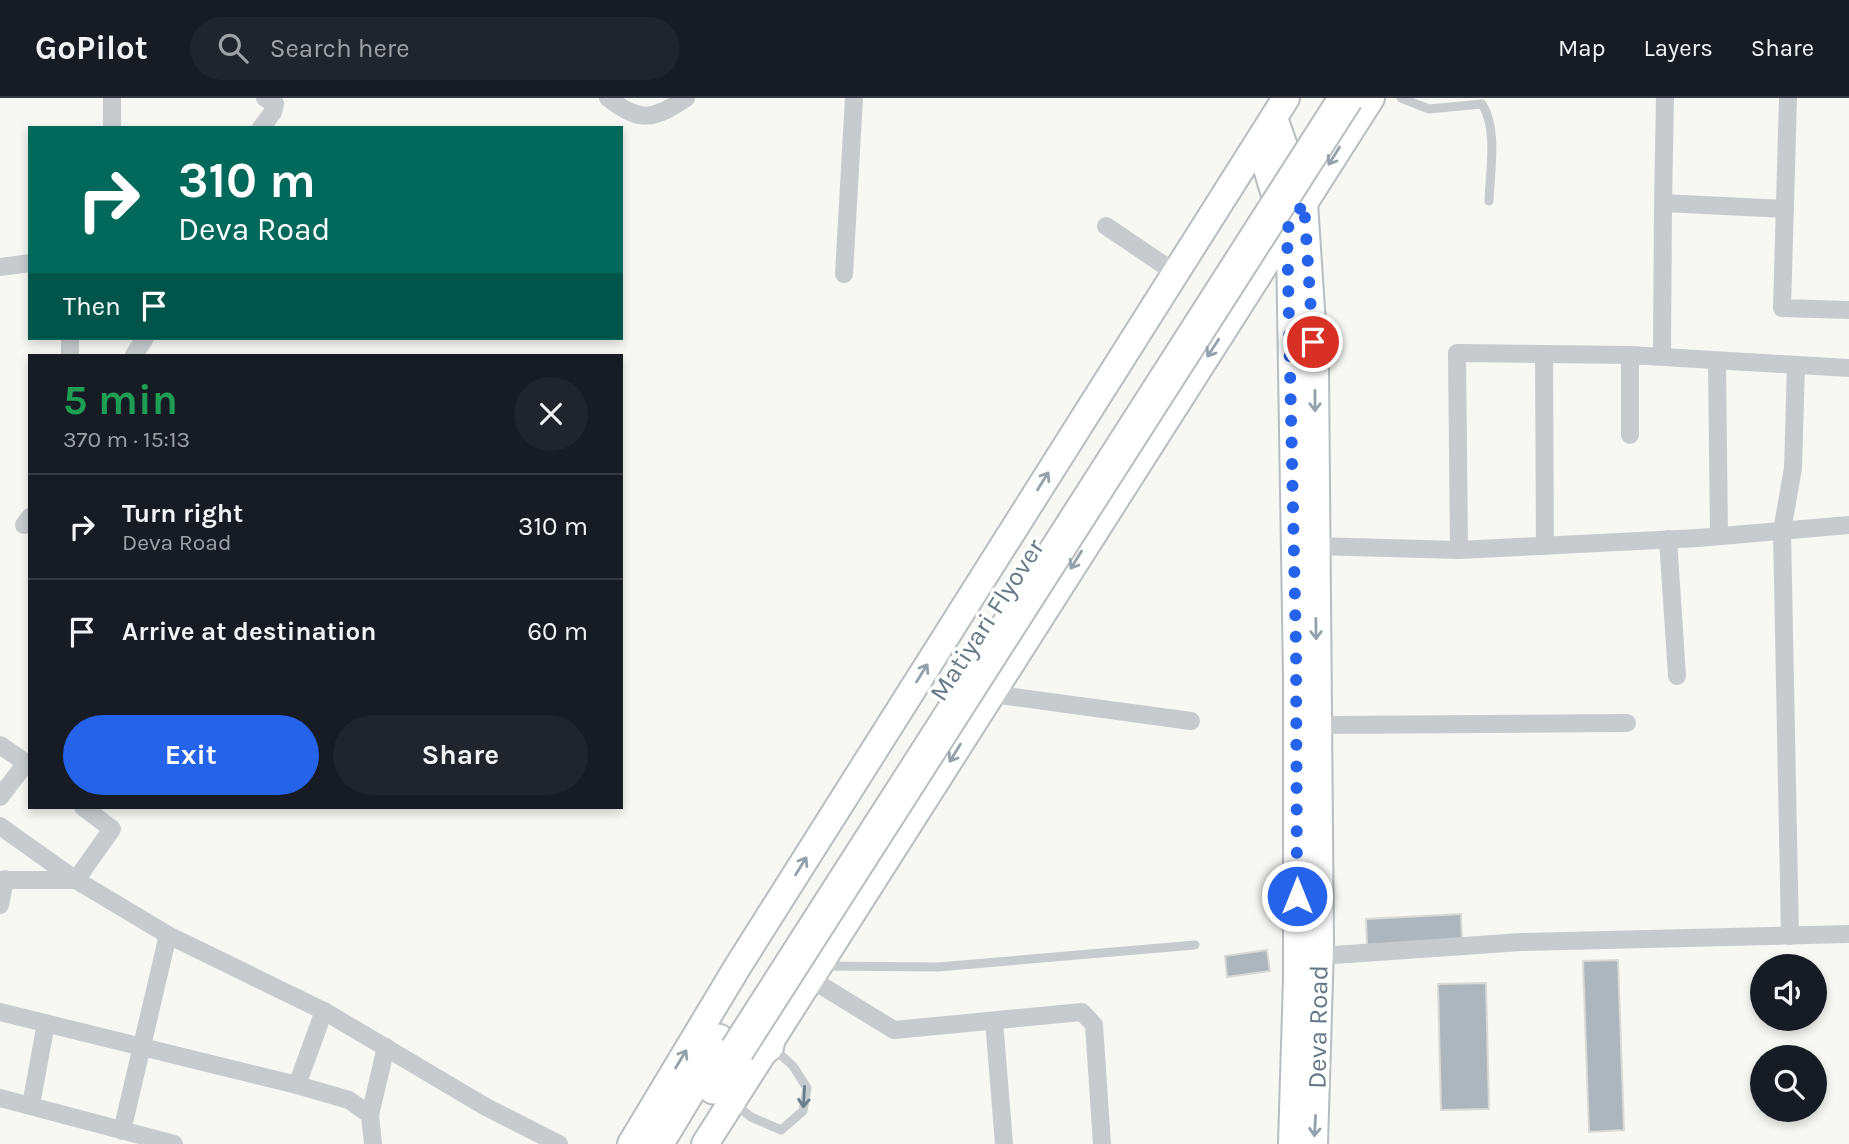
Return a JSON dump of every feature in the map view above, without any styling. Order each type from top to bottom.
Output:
[{"type":"highway","name":"Matiyari Flyover","points":[[678,1144],[723,1094],[741,1045],[1321,98]]},
{"type":"highway","name":"Matiyari Flyover","points":[[656,1144],[741,1045],[1346,98]]},
{"type":"street","points":[[112,98],[112,126]]},
{"type":"street","points":[[262,126],[273,112],[275,104],[265,98]]},
{"type":"street","points":[[607,98],[629,113],[642,117],[656,115],[686,98]]},
{"type":"street","points":[[844,274],[854,98]]},
{"type":"street","points":[[741,1045],[813,972],[1371,98]]},
{"type":"street","points":[[1662,355],[1664,98]]},
{"type":"street","points":[[1788,98],[1782,308],[1849,310]]},
{"type":"street","points":[[631,1144],[738,967],[1174,272],[1280,108]]},
{"type":"street","name":"Deva Road","points":[[1280,108],[1304,203],[1315,370],[1320,956],[1314,1144]]},
{"type":"street","name":"Deva Road","points":[[1259,142],[1287,229],[1297,675],[1297,979],[1292,1144]]},
{"type":"street","points":[[1663,203],[1785,209]]},
{"type":"street","points":[[1106,226],[1174,272]]},
{"type":"street","points":[[0,267],[28,262]]},
{"type":"street","points":[[1459,550],[1457,353],[1662,355],[1717,362],[1849,368]]},
{"type":"street","points":[[1544,354],[1545,545]]},
{"type":"street","points":[[1630,355],[1630,435]]},
{"type":"street","points":[[1717,362],[1719,536]]},
{"type":"street","points":[[1790,936],[1782,531],[1793,468],[1796,365]]},
{"type":"street","points":[[1315,546],[1459,550],[1849,526]]},
{"type":"street","points":[[1668,539],[1677,676]]},
{"type":"street","points":[[992,694],[1191,721]]},
{"type":"street","points":[[1318,725],[1627,723]]},
{"type":"street","points":[[0,745],[28,765],[0,797]]},
{"type":"street","points":[[76,880],[112,829],[86,809]]},
{"type":"street","points":[[0,826],[76,880],[168,935],[324,1012],[486,1107],[559,1144]]},
{"type":"street","points":[[0,905],[2,880],[76,880]]},
{"type":"street","points":[[1320,956],[1521,942],[1849,934]]},
{"type":"street","points":[[122,1131],[168,935]]},
{"type":"street","points":[[813,972],[894,1030],[1082,1012],[1094,1025],[1102,1144]]},
{"type":"street","points":[[0,1012],[297,1085],[349,1100],[370,1115]]},
{"type":"street","points":[[297,1085],[324,1012]]},
{"type":"street","points":[[994,1021],[1004,1144]]},
{"type":"street","points":[[31,1105],[46,1023]]},
{"type":"street","points":[[373,1144],[370,1115],[386,1047]]},
{"type":"street","points":[[705,1144],[723,1094]]},
{"type":"street","points":[[0,1098],[174,1144]]},
{"type":"lane","points":[[1401,98],[1429,109],[1482,104],[1488,112],[1491,149],[1489,201]]},
{"type":"lane","points":[[813,972],[938,967],[1195,945]]},
{"type":"lane","points":[[723,1094],[751,1116],[781,1130],[803,1111],[807,1088],[793,1066],[741,1045]]},
{"type":"building","points":[[1461,914],[1462,940],[1367,945],[1366,919]]},
{"type":"building","points":[[1267,950],[1270,971],[1227,977],[1225,956]]},
{"type":"building","points":[[1618,960],[1624,1130],[1589,1132],[1583,961]]},
{"type":"building","points":[[1486,983],[1489,1109],[1441,1110],[1438,984]]},
{"type":"route","points":[[1297,896],[1290,246],[1287,229],[1304,203],[1313,342]]}]
